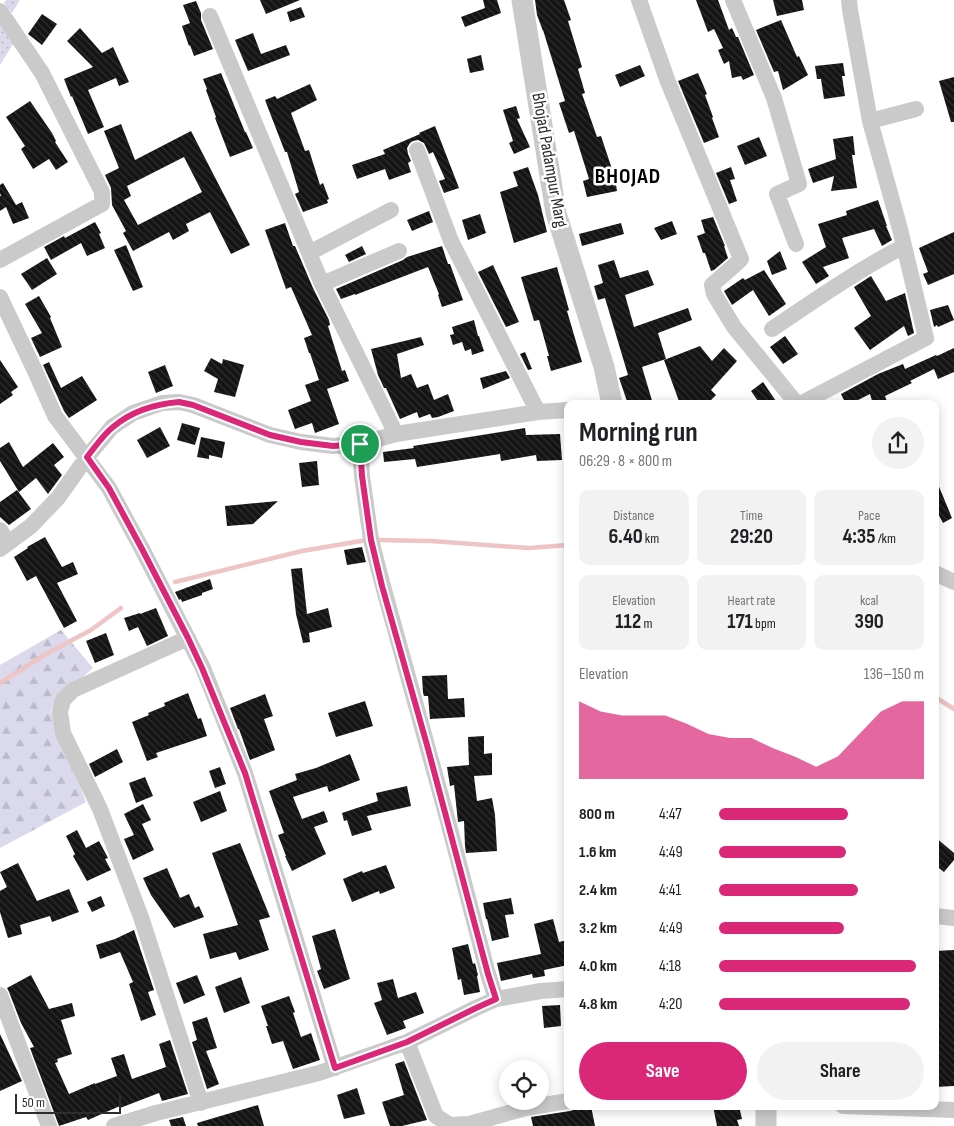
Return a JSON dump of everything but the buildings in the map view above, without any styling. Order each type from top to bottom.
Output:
[{"type":"street","name":"Bhojad Padampur Marg","points":[[522,0],[556,213],[604,367],[611,400]]},
{"type":"street","points":[[639,0],[668,82],[741,259],[712,285],[714,294],[734,327],[796,400]]},
{"type":"street","points":[[733,0],[774,98],[799,184],[777,194],[796,244]]},
{"type":"street","points":[[807,400],[926,338],[904,246],[870,121],[849,0]]},
{"type":"street","points":[[0,11],[42,73],[102,192],[102,204],[0,260]]},
{"type":"street","points":[[210,16],[322,284],[396,434]]},
{"type":"street","points":[[870,121],[916,109]]},
{"type":"street","points":[[418,150],[451,241],[538,412]]},
{"type":"street","points":[[309,253],[391,210]]},
{"type":"street","points":[[772,329],[865,267],[904,246]]},
{"type":"street","points":[[322,284],[399,251]]},
{"type":"street","points":[[0,297],[55,416],[109,488],[202,668],[245,773],[335,1068]]},
{"type":"street","points":[[3,541],[31,526],[58,498],[87,457],[112,427],[133,413],[162,404],[179,402],[193,405],[270,435],[301,442],[333,446],[360,444],[396,434],[538,412],[564,410]]},
{"type":"street","points":[[360,444],[362,476],[371,540],[382,586],[496,999]]},
{"type":"street","points":[[939,575],[954,582]]},
{"type":"street","points":[[188,638],[73,690],[63,700],[60,712],[63,733],[100,809],[141,917],[201,1103]]},
{"type":"street","points":[[939,916],[954,918]]},
{"type":"street","points":[[114,1126],[156,1113],[335,1068],[407,1042],[496,999],[541,990],[564,989]]},
{"type":"street","points":[[0,995],[49,1126]]},
{"type":"street","points":[[407,1042],[436,1116],[450,1125],[469,1124],[526,1108],[564,1102]]},
{"type":"street","points":[[939,1109],[954,1110]]},
{"type":"street","points":[[766,1110],[766,1126]]},
{"type":"green space","points":[[6,0],[20,0],[12,13],[4,3]]},
{"type":"green space","points":[[0,18],[15,41],[0,65]]},
{"type":"green space","points":[[61,630],[93,668],[58,698],[51,711],[86,802],[0,848],[0,665]]},
{"type":"waterway","points":[[175,582],[302,551],[367,540]]},
{"type":"waterway","points":[[374,540],[431,541],[529,548],[564,545]]},
{"type":"waterway","points":[[0,683],[46,654],[91,630],[121,608]]},
{"type":"waterway","points":[[939,700],[954,709]]},
{"type":"district","name":"BHOJAD","points":[[628,175]]},
{"type":"route","points":[[179,402],[193,405],[270,435],[301,442],[333,446],[360,444],[362,476],[371,540],[382,586],[496,999],[407,1042],[335,1068],[245,773],[188,638],[109,488],[87,457],[112,427],[133,413],[162,404],[179,402]]}]
